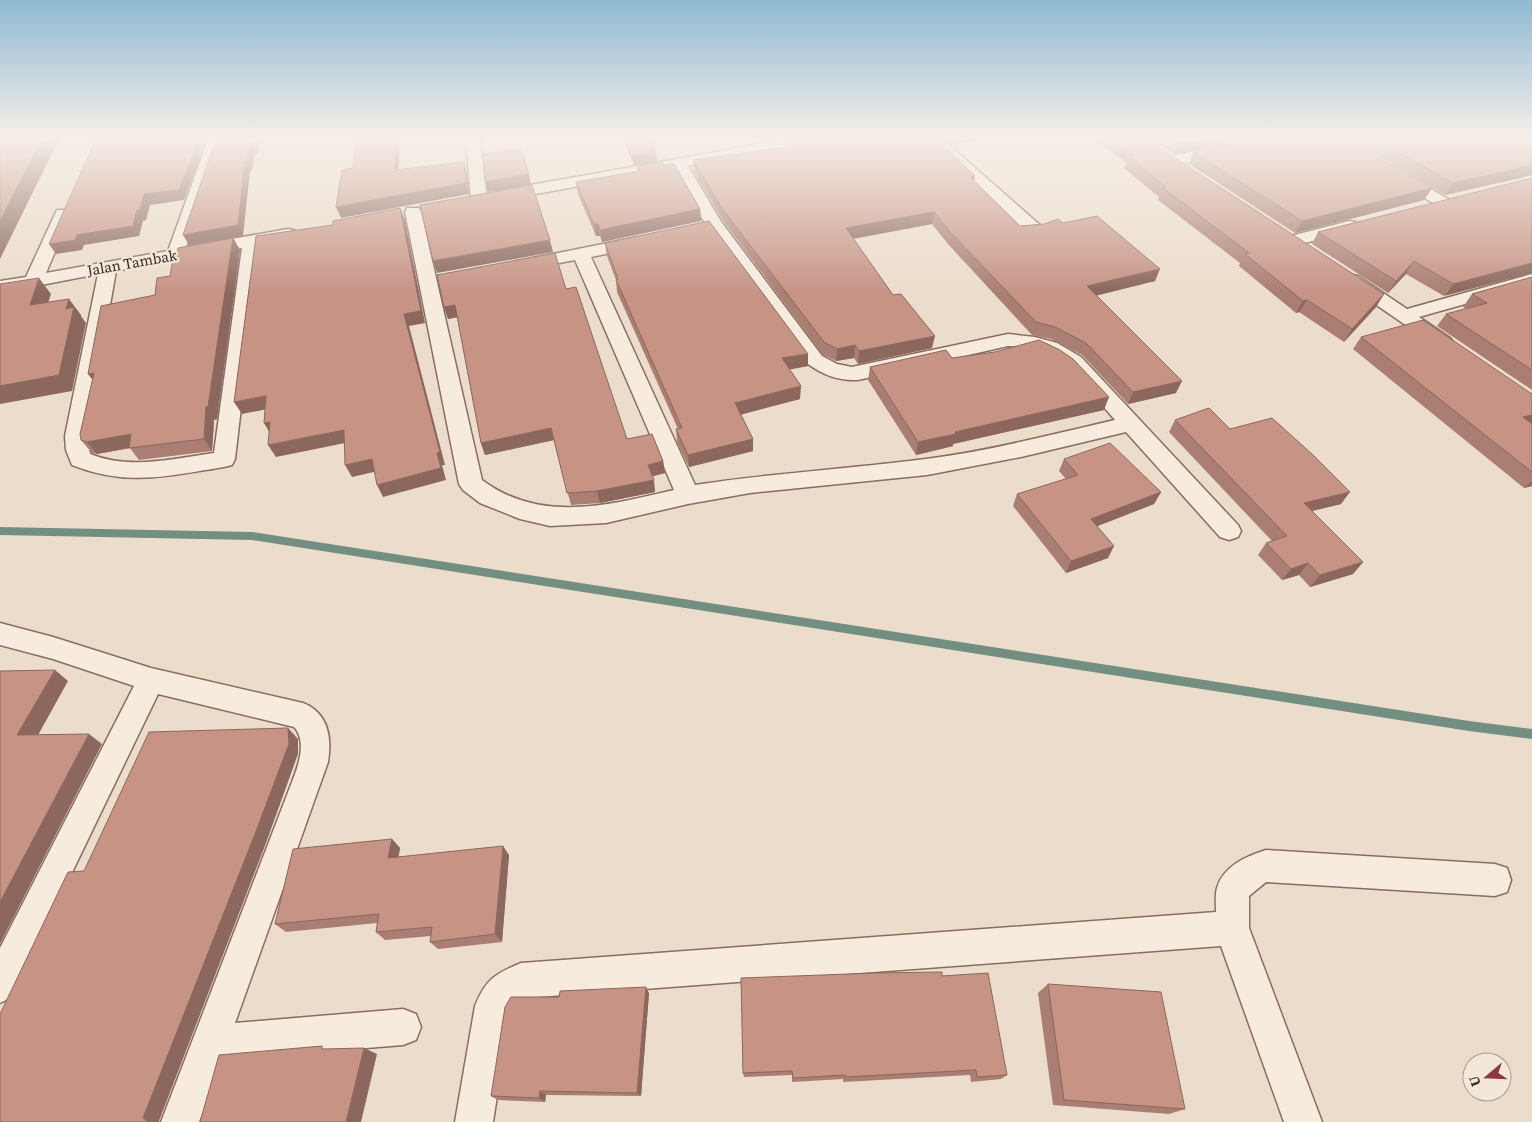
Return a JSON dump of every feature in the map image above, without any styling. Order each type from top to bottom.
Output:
[{"type":"street","points":[[175,255],[198,189]]},
{"type":"street","points":[[477,189],[478,200]]},
{"type":"street","points":[[460,203],[536,189]]},
{"type":"street","points":[[689,189],[704,227],[815,360],[825,367],[846,374],[858,373],[1008,340],[1028,340],[1046,345],[1074,361],[1229,531]]},
{"type":"street","points":[[990,189],[1035,230]]},
{"type":"street","points":[[1421,189],[1444,203]]},
{"type":"street","points":[[1420,208],[1462,198]]},
{"type":"street","points":[[33,280],[69,200]]},
{"type":"street","points":[[394,215],[432,208]]},
{"type":"street","points":[[413,212],[439,280],[471,484],[488,497],[520,510],[550,517],[606,514],[688,495],[750,485],[926,466],[1021,449],[1132,423]]},
{"type":"street","points":[[1293,241],[1367,221]]},
{"type":"street","name":"Jalan Tambak","points":[[0,286],[308,230]]},
{"type":"street","points":[[1277,230],[1309,251]]},
{"type":"street","points":[[505,268],[657,238]]},
{"type":"street","points":[[108,267],[76,436],[80,460],[105,469],[129,472],[224,459],[252,241]]},
{"type":"street","points":[[581,254],[688,495]]},
{"type":"street","points":[[1341,273],[1460,353]]},
{"type":"street","points":[[1404,315],[1532,279]]},
{"type":"street","points":[[3,639],[151,680],[303,716],[313,728],[315,743],[311,767],[302,795],[180,1122]]},
{"type":"street","points":[[0,985],[151,680]]},
{"type":"street","points":[[1303,1122],[1232,928],[1233,889],[1253,870],[1266,866],[1495,880]]},
{"type":"street","points":[[474,1122],[493,1006],[504,990],[521,980],[1232,928]]},
{"type":"street","points":[[209,1042],[403,1028]]},
{"type":"building","points":[[0,189],[16,189],[0,221]]},
{"type":"building","points":[[74,189],[179,189],[144,194],[133,226],[77,235],[75,240],[49,244]]},
{"type":"building","points":[[199,189],[242,189],[238,225],[183,235]]},
{"type":"building","points":[[339,189],[432,189],[336,207]]},
{"type":"building","points":[[508,189],[533,189],[550,240],[433,261],[420,205]]},
{"type":"building","points":[[579,189],[689,189],[700,209],[600,230],[598,224],[594,224]]},
{"type":"building","points":[[711,189],[983,189],[1020,226],[1044,224],[1058,219],[1063,223],[1097,216],[1160,269],[1087,286],[1182,381],[1133,392],[1086,343],[1055,327],[1036,322],[950,232],[934,212],[846,228],[893,295],[901,294],[935,336],[859,351],[855,345],[837,349],[824,342],[723,210]]},
{"type":"building","points":[[1165,189],[1223,189],[1384,294],[1352,329],[1307,300],[1303,301],[1245,254],[1249,253]]},
{"type":"building","points":[[1252,189],[1427,189],[1302,221]]},
{"type":"building","points":[[1487,189],[1532,189],[1532,263],[1453,284],[1414,261],[1396,281],[1318,232]]},
{"type":"building","points":[[400,208],[421,311],[404,314],[440,452],[437,453],[441,468],[377,485],[372,459],[345,465],[344,430],[268,445],[270,422],[264,423],[266,396],[234,402],[256,236],[333,225],[333,221]]},
{"type":"building","points":[[709,221],[808,354],[782,358],[801,386],[735,403],[753,439],[688,455],[676,429],[682,428],[616,280],[618,279],[605,243]]},
{"type":"building","points":[[233,238],[208,407],[206,407],[204,439],[129,448],[131,434],[87,442],[81,440],[80,434],[94,373],[88,374],[101,306],[155,295],[157,278],[170,276],[174,253],[177,252],[178,248]]},
{"type":"building","points":[[555,253],[566,289],[576,287],[627,439],[652,434],[663,461],[648,465],[654,480],[597,491],[567,493],[551,428],[481,443],[455,305],[444,307],[437,275]]},
{"type":"building","points":[[1532,277],[1532,370],[1446,314],[1487,303],[1472,294]]},
{"type":"building","points":[[39,278],[30,305],[69,299],[66,309],[74,307],[59,375],[0,386],[0,284]]},
{"type":"building","points":[[1423,320],[1532,394],[1532,415],[1523,417],[1532,424],[1532,472],[1361,337]]},
{"type":"building","points":[[1039,340],[1060,350],[1073,359],[1109,397],[918,442],[870,367],[946,350],[952,358],[995,352]]},
{"type":"building","points":[[1209,408],[1230,429],[1272,418],[1350,492],[1304,503],[1363,562],[1320,575],[1308,563],[1291,569],[1266,543],[1287,536],[1175,420]]},
{"type":"building","points":[[1110,443],[1161,492],[1091,519],[1114,546],[1071,561],[1017,494],[1078,475],[1064,459]]},
{"type":"building","points":[[55,670],[17,735],[89,734],[0,902],[0,671]]},
{"type":"building","points":[[288,728],[289,744],[143,1118],[147,1122],[0,1122],[0,1014],[68,872],[84,871],[149,732]]},
{"type":"building","points":[[392,839],[388,858],[503,846],[495,934],[430,942],[432,927],[376,932],[379,914],[275,924],[293,849]]},
{"type":"building","points":[[942,972],[942,976],[988,973],[1007,1075],[977,1077],[976,1070],[793,1078],[792,1071],[743,1073],[741,978]]},
{"type":"building","points":[[1048,984],[1161,992],[1185,1109],[1064,1100]]},
{"type":"building","points":[[646,987],[637,1093],[540,1091],[539,1098],[491,1096],[505,1007],[511,997],[559,997],[560,991]]},
{"type":"building","points":[[322,1046],[322,1049],[364,1048],[346,1122],[200,1122],[219,1055]]},
{"type":"waterway","points":[[0,531],[252,536],[1469,726],[1532,734]]}]
